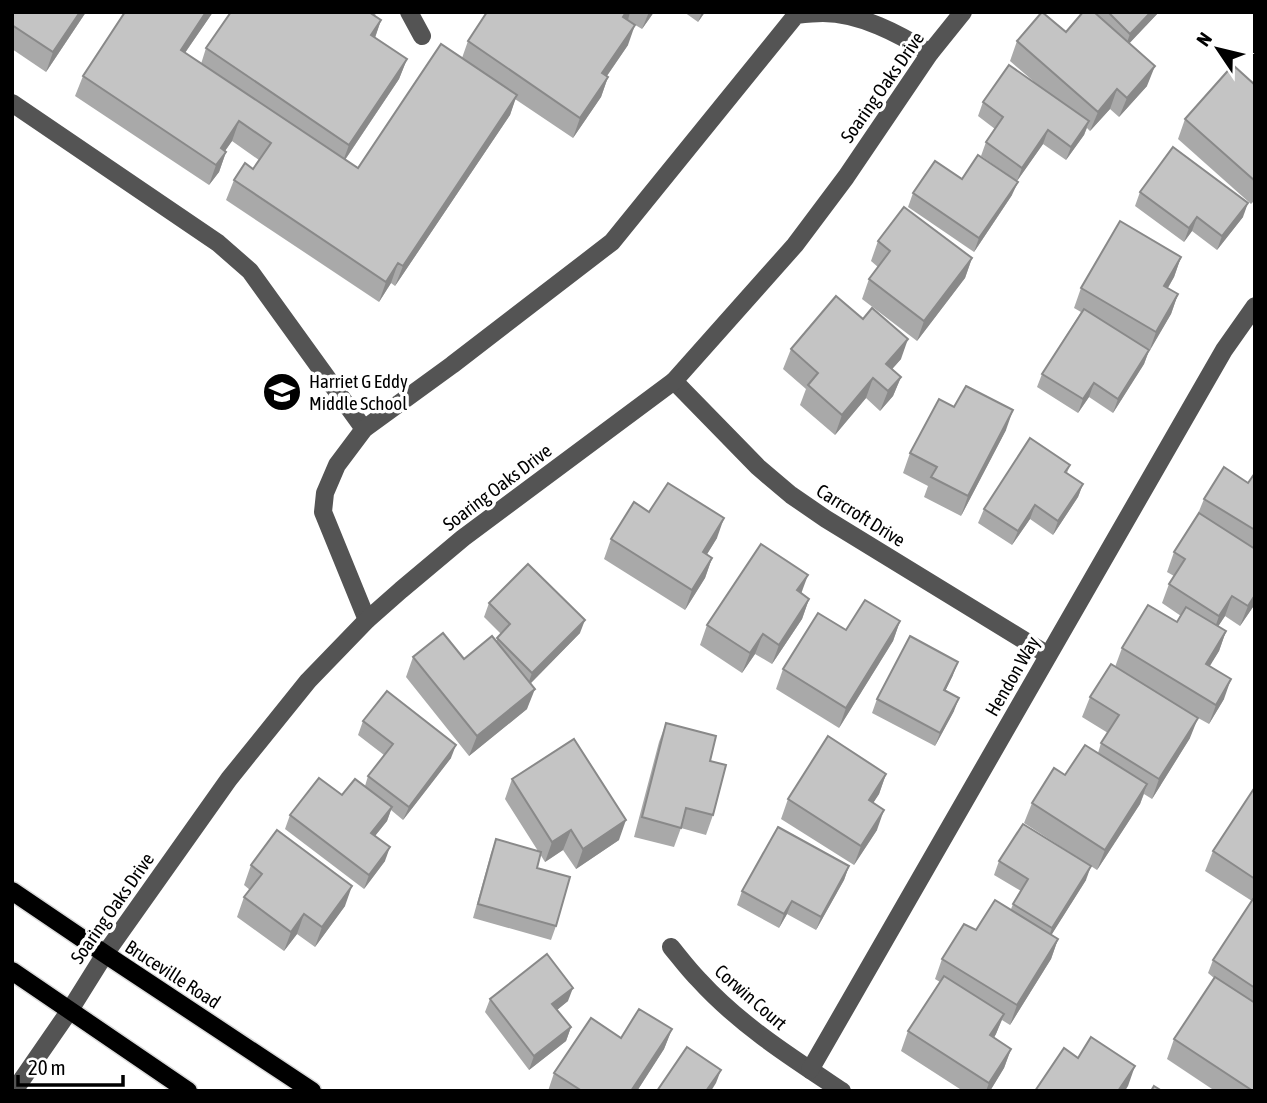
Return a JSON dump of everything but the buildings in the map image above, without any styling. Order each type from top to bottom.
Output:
[{"type":"main road","name":"Bruceville Road","points":[[12,891],[312,1091]]},
{"type":"main road","points":[[12,971],[188,1091]]},
{"type":"street","points":[[409,12],[422,36]]},
{"type":"street","name":"Soaring Oaks Drive","points":[[14,1091],[105,954],[229,779],[308,681],[367,620],[463,538],[674,381],[795,245],[846,177],[930,53],[963,12]]},
{"type":"street","points":[[367,620],[323,512],[325,492],[337,465],[364,429],[612,242],[796,15],[826,13],[856,18],[896,32],[930,53]]},
{"type":"street","points":[[12,103],[218,243],[250,271],[364,429]]},
{"type":"street","name":"Hendon Way","points":[[810,1070],[1224,349],[1255,306]]},
{"type":"street","name":"Carrcroft Drive","points":[[674,381],[758,467],[791,495],[1048,655]]},
{"type":"street","name":"Corwin Court","points":[[671,947],[700,981],[767,1041],[842,1091]]},
{"type":"place","name":"Harriet G Eddy Middle School","points":[[282,392]]}]
